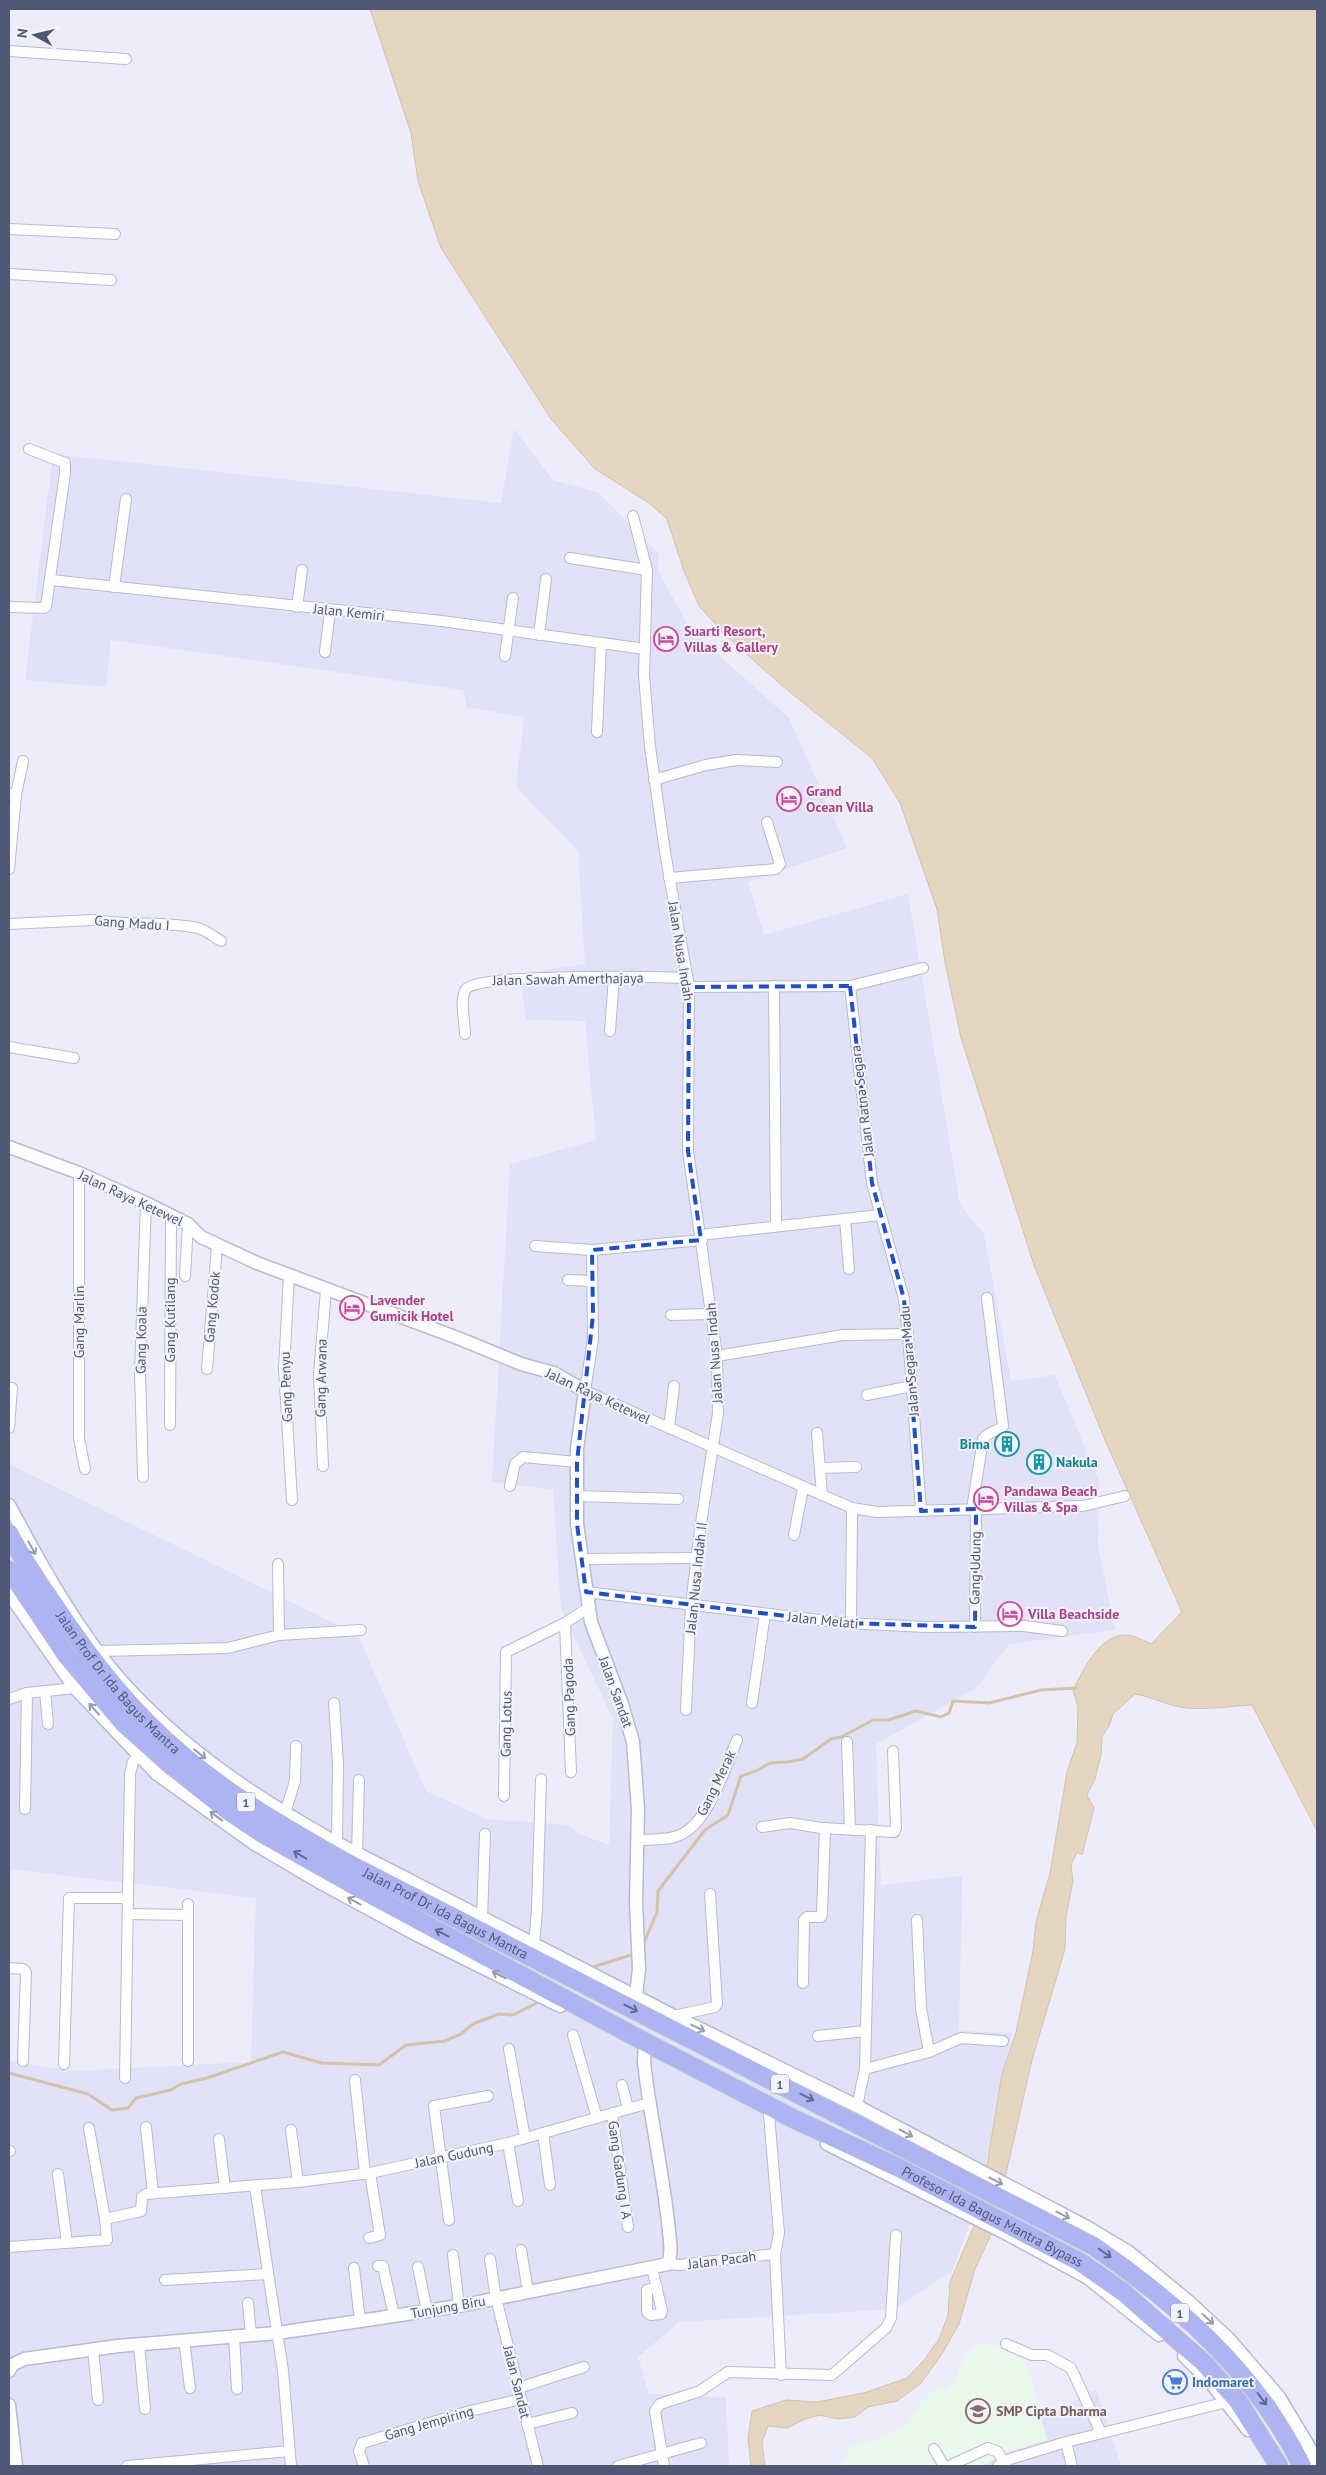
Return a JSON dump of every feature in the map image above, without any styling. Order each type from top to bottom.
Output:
[{"type":"highway","name":"Jalan Prof Dr Ida Bagus Mantra","points":[[12,1526],[21,1556],[82,1648],[123,1698],[166,1733],[184,1756],[285,1828],[347,1864],[545,1993],[644,2046]]},
{"type":"highway","name":"Jalan Prof Dr Ida Bagus Mantra","points":[[9,1570],[35,1612],[84,1679],[123,1723],[146,1757],[264,1835],[347,1864],[567,1968],[871,2122],[909,2149],[973,2176]]},
{"type":"highway","name":"Profesor Ida Bagus Mantra Bypass","points":[[644,2046],[899,2168],[963,2206],[1080,2262],[1123,2292],[1163,2325],[1204,2363],[1238,2401],[1279,2466]]},
{"type":"highway","points":[[899,2168],[912,2169],[914,2167],[914,2158],[909,2149]]},
{"type":"highway","name":"Profesor Ida Bagus Mantra Bypass","points":[[973,2176],[1018,2198],[1184,2307],[1263,2400],[1302,2466]]},
{"type":"street","points":[[9,51],[126,59]]},
{"type":"street","points":[[9,228],[115,234]]},
{"type":"street","points":[[9,274],[111,280]]},
{"type":"street","points":[[9,607],[45,608],[51,580],[60,511],[65,463],[29,449]]},
{"type":"street","points":[[114,587],[126,499]]},
{"type":"street","name":"Jalan Nusa Indah","points":[[633,516],[647,570],[644,675],[654,780],[688,982],[688,1151],[717,1356],[718,1413],[713,1446]]},
{"type":"street","points":[[570,558],[647,570]]},
{"type":"street","points":[[296,607],[302,570]]},
{"type":"street","points":[[539,635],[546,579]]},
{"type":"street","name":"Jalan Kemiri","points":[[51,580],[442,621],[646,650]]},
{"type":"street","points":[[505,656],[512,598]]},
{"type":"street","points":[[325,652],[330,610]]},
{"type":"street","points":[[597,732],[601,644]]},
{"type":"street","points":[[654,780],[706,765],[736,760],[777,762]]},
{"type":"street","points":[[9,869],[12,794],[23,761]]},
{"type":"street","points":[[669,878],[776,868],[780,864],[767,822]]},
{"type":"street","name":"Gang Madu I","points":[[9,924],[94,920],[106,923],[142,923],[198,928],[221,941]]},
{"type":"street","name":"Jalan Sawah Amerthajaya","points":[[465,1034],[463,997],[465,989],[469,985],[484,982],[537,978],[614,977],[774,986],[850,986],[923,968]]},
{"type":"street","points":[[610,1031],[614,977]]},
{"type":"street","points":[[774,986],[776,1226]]},
{"type":"street","name":"Jalan Ratna Segara","points":[[850,986],[871,1174],[880,1215]]},
{"type":"street","points":[[9,1047],[74,1058]]},
{"type":"street","name":"Jalan Raya Ketewel","points":[[9,1147],[146,1203],[188,1224],[201,1237],[218,1246],[326,1290],[463,1340],[521,1364],[554,1373],[586,1391],[852,1508],[877,1512],[1083,1506],[1125,1496]]},
{"type":"street","name":"Gang Marlin","points":[[79,1174],[79,1438],[85,1469]]},
{"type":"street","name":"Gang Koala","points":[[143,1477],[140,1372],[146,1203]]},
{"type":"street","name":"Gang Kutilang","points":[[170,1425],[171,1215]]},
{"type":"street","points":[[535,1246],[592,1250],[701,1238],[776,1226],[880,1215]]},
{"type":"street","name":"Jalan Segara Madu","points":[[880,1215],[892,1249],[904,1299],[921,1511]]},
{"type":"street","points":[[846,1219],[849,1269]]},
{"type":"street","points":[[185,1276],[188,1224]]},
{"type":"street","name":"Gang Kodok","points":[[207,1369],[218,1246]]},
{"type":"street","points":[[586,1391],[593,1339],[592,1250]]},
{"type":"street","name":"Gang Penyu","points":[[289,1275],[284,1369],[292,1500]]},
{"type":"street","points":[[568,1280],[592,1281]]},
{"type":"street","name":"Gang Arwana","points":[[323,1466],[319,1374],[326,1290]]},
{"type":"street","name":"Gang Udung","points":[[975,1627],[974,1509],[983,1438],[986,1434],[1003,1426],[987,1298]]},
{"type":"street","points":[[671,1315],[712,1314]]},
{"type":"street","points":[[717,1356],[843,1335],[908,1334]]},
{"type":"street","points":[[670,1428],[674,1386]]},
{"type":"street","points":[[867,1395],[912,1386]]},
{"type":"street","points":[[9,1428],[12,1388]]},
{"type":"street","name":"Jalan Sandat","points":[[586,1391],[577,1462],[576,1496],[581,1559],[588,1608],[597,1641],[629,1723],[633,1742],[638,1809],[636,1902],[639,1969],[636,1996]]},
{"type":"street","points":[[817,1433],[822,1495]]},
{"type":"street","name":"Jalan Nusa Indah II","points":[[686,1710],[691,1605],[713,1446]]},
{"type":"street","points":[[510,1486],[515,1464],[523,1457],[577,1462]]},
{"type":"street","points":[[820,1468],[856,1467]]},
{"type":"street","points":[[794,1535],[803,1488]]},
{"type":"street","points":[[576,1496],[678,1499]]},
{"type":"street","points":[[9,1505],[12,1526],[39,1562],[99,1651],[166,1733],[285,1813],[337,1843]]},
{"type":"street","points":[[851,1623],[852,1508]]},
{"type":"street","points":[[581,1559],[696,1558]]},
{"type":"street","points":[[278,1564],[279,1635]]},
{"type":"street","name":"Jalan Melati","points":[[586,1592],[851,1623],[927,1627],[1024,1626],[1062,1630]]},
{"type":"street","points":[[9,1594],[75,1688],[146,1757],[262,1848],[410,1932],[545,1993]]},
{"type":"street","points":[[565,1623],[588,1608]]},
{"type":"street","points":[[752,1703],[765,1614]]},
{"type":"street","name":"Gang Lotus","points":[[504,1796],[506,1652],[565,1623]]},
{"type":"street","name":"Gang Pagoda","points":[[565,1623],[571,1772]]},
{"type":"street","points":[[99,1651],[228,1648],[279,1635],[361,1630]]},
{"type":"street","points":[[9,1699],[27,1693],[75,1688]]},
{"type":"street","points":[[45,1691],[48,1724]]},
{"type":"street","points":[[25,1809],[27,1693]]},
{"type":"street","points":[[334,1704],[338,1764],[337,1843],[347,1864],[482,1918],[534,1944],[567,1968]]},
{"type":"street","name":"Gang Merak","points":[[637,1840],[681,1835],[696,1823],[707,1808],[737,1740]]},
{"type":"street","points":[[847,1742],[850,1828]]},
{"type":"street","points":[[285,1813],[295,1782],[296,1746]]},
{"type":"street","points":[[762,1826],[790,1823],[825,1828],[894,1832],[896,1828],[893,1751]]},
{"type":"street","points":[[125,2078],[130,1774],[133,1762],[146,1757]]},
{"type":"street","points":[[347,1864],[359,1780]]},
{"type":"street","points":[[534,1944],[537,1910],[541,1780]]},
{"type":"street","points":[[802,1983],[804,1920],[807,1917],[821,1917],[822,1914],[825,1828]]},
{"type":"street","points":[[857,2106],[865,2070],[870,1830]]},
{"type":"street","points":[[482,1918],[485,1834]]},
{"type":"street","points":[[674,2016],[704,2011],[715,2007],[717,2004],[710,1894]]},
{"type":"street","points":[[64,2064],[69,1898],[128,1898]]},
{"type":"street","points":[[188,1904],[188,2061]]},
{"type":"street","points":[[128,1914],[188,1915]]},
{"type":"street","points":[[917,1920],[921,2008],[929,2052]]},
{"type":"street","points":[[9,1968],[23,1969],[26,1972],[23,2061]]},
{"type":"street","points":[[590,1980],[636,1996],[857,2106],[871,2122],[973,2176]]},
{"type":"street","points":[[818,2036],[865,2031]]},
{"type":"street","points":[[573,2035],[597,2118]]},
{"type":"street","points":[[865,2070],[929,2052],[961,2038],[1003,2041]]},
{"type":"street","points":[[644,2046],[649,2103],[665,2195],[670,2258],[668,2264]]},
{"type":"street","points":[[644,2046],[769,2115],[963,2206]]},
{"type":"street","points":[[509,2049],[525,2138]]},
{"type":"street","points":[[355,2080],[368,2173],[380,2235],[369,2238]]},
{"type":"street","points":[[622,2085],[628,2108]]},
{"type":"street","points":[[449,2220],[434,2106],[488,2096]]},
{"type":"street","name":"Jalan Gudung","points":[[153,2194],[298,2182],[368,2173],[442,2159],[508,2143],[649,2103]]},
{"type":"street","name":"Gang Gadung I A","points":[[612,2113],[628,2227]]},
{"type":"street","points":[[769,2115],[779,2233],[775,2254],[781,2375]]},
{"type":"street","points":[[106,2219],[141,2212],[142,2197],[153,2194],[146,2126]]},
{"type":"street","points":[[9,2247],[107,2240],[106,2219],[89,2128]]},
{"type":"street","points":[[291,2130],[298,2182]]},
{"type":"street","points":[[543,2133],[550,2185]]},
{"type":"street","points":[[219,2139],[226,2188]]},
{"type":"street","points":[[508,2143],[518,2201]]},
{"type":"street","points":[[58,2174],[67,2243]]},
{"type":"street","points":[[255,2186],[283,2371],[290,2466]]},
{"type":"street","points":[[1008,2229],[1088,2278],[1186,2358],[1227,2402],[1259,2445],[1271,2466]]},
{"type":"street","points":[[664,2466],[656,2411],[660,2404],[700,2391],[728,2372],[781,2375],[836,2374],[886,2328],[891,2318],[896,2235]]},
{"type":"street","points":[[521,2250],[528,2291]]},
{"type":"street","name":"Jalan Pacah","points":[[668,2264],[680,2265],[775,2254]]},
{"type":"street","points":[[453,2255],[459,2306]]},
{"type":"street","name":"Jalan Sandat","points":[[490,2259],[496,2298],[538,2466]]},
{"type":"street","name":"Tunjung Biru","points":[[10,2367],[24,2359],[93,2349],[277,2333],[459,2306],[668,2264]]},
{"type":"street","points":[[378,2266],[383,2266],[394,2316]]},
{"type":"street","points":[[418,2267],[427,2311]]},
{"type":"street","points":[[354,2268],[360,2321]]},
{"type":"street","points":[[652,2268],[656,2288]]},
{"type":"street","points":[[165,2280],[268,2274]]},
{"type":"street","points":[[248,2303],[251,2335]]},
{"type":"street","points":[[1184,2307],[1229,2339],[1279,2397],[1308,2445],[1317,2465]]},
{"type":"street","points":[[234,2336],[237,2389]]},
{"type":"street","points":[[184,2340],[190,2388]]},
{"type":"street","points":[[1006,2344],[1032,2355],[1047,2355],[1071,2368],[1102,2433]]},
{"type":"street","points":[[139,2345],[145,2409]]},
{"type":"street","points":[[93,2349],[98,2400]]},
{"type":"street","points":[[518,2388],[584,2367]]},
{"type":"street","name":"Gang Jempiring","points":[[364,2466],[359,2451],[362,2443],[470,2411],[521,2399]]},
{"type":"street","points":[[949,2466],[988,2448],[998,2452],[1006,2464],[1066,2442],[1227,2402]]},
{"type":"street","points":[[9,2405],[10,2430],[16,2466]]},
{"type":"street","points":[[528,2424],[572,2414]]},
{"type":"street","points":[[1066,2442],[1072,2466]]},
{"type":"street","points":[[618,2466],[701,2443]]},
{"type":"street","points":[[934,2449],[944,2466]]},
{"type":"street","points":[[127,2466],[289,2451]]},
{"type":"highlighted area","points":[[850,986],[872,1183],[904,1299],[921,1511],[976,1509],[975,1627],[844,1623],[586,1592],[577,1524],[577,1462],[593,1315],[592,1250],[701,1240],[688,1151],[689,987]]},
{"type":"shaded area","points":[[370,9],[1317,9],[1317,1831],[1252,1705],[1186,1708],[1135,1694],[1113,1714],[1109,1726],[1102,1736],[1101,1755],[1095,1779],[1087,1795],[1094,1808],[1082,1855],[1077,1852],[1071,1865],[1073,1881],[1066,1916],[1065,1949],[1032,2060],[993,2230],[975,2269],[959,2324],[942,2354],[921,2383],[897,2401],[868,2407],[855,2417],[838,2419],[819,2415],[787,2428],[768,2426],[762,2442],[765,2466],[751,2466],[748,2438],[752,2411],[786,2400],[817,2402],[864,2393],[907,2378],[924,2360],[939,2339],[948,2315],[950,2282],[979,2214],[1002,2074],[1016,2032],[1033,1951],[1036,1922],[1050,1873],[1067,1772],[1077,1743],[1078,1707],[1073,1690],[1089,1662],[1103,1644],[1112,1638],[1122,1635],[1133,1636],[1151,1644],[1182,1612],[1105,1440],[1035,1268],[961,1038],[945,962],[937,909],[900,803],[872,758],[786,689],[725,635],[699,606],[684,571],[667,519],[649,503],[595,469],[551,419],[441,248],[418,181],[411,133]]},
{"type":"shaded area","points":[[514,429],[553,480],[599,493],[659,554],[658,571],[690,629],[789,718],[847,848],[748,882],[764,935],[908,894],[960,1205],[984,1234],[1011,1381],[1055,1375],[1099,1482],[1098,1545],[1115,1630],[1009,1644],[976,1688],[876,1744],[881,1885],[962,1876],[959,2031],[1012,2033],[980,2194],[953,2270],[895,2309],[679,2322],[638,2357],[649,2394],[726,2397],[729,2466],[9,2466],[9,2060],[70,2071],[251,2062],[256,1898],[9,1869],[9,1464],[358,1635],[426,1791],[487,1819],[568,1825],[580,1834],[609,1845],[613,1719],[561,1609],[553,1490],[492,1482],[510,1164],[596,1140],[585,1021],[526,1020],[520,974],[585,964],[578,851],[516,787],[524,717],[467,707],[463,690],[111,640],[106,687],[25,680],[53,454],[501,503]]},
{"type":"shaded area","name":"SMP Cipta Dharma","points":[[980,2344],[992,2344],[1026,2361],[1047,2440],[1005,2453],[983,2466],[834,2466],[842,2463],[852,2446],[880,2438],[906,2427],[924,2399],[941,2385],[946,2391],[956,2380],[960,2366],[968,2352]]},
{"type":"shaded area","points":[[1096,2389],[1121,2466],[960,2466]]},
{"type":"waterway","points":[[643,1945],[657,1912],[658,1891],[705,1830],[728,1815],[741,1776],[756,1771],[770,1763],[803,1759],[831,1739],[841,1737],[873,1720],[888,1720],[916,1711],[941,1717],[949,1713],[953,1701],[989,1703],[1041,1690],[1076,1688]]},
{"type":"waterway","points":[[590,1968],[631,1955]]},
{"type":"waterway","points":[[9,2073],[88,2094],[112,2110],[128,2108],[136,2098],[171,2090],[181,2084],[207,2078],[283,2052],[322,2063],[379,2065],[406,2045],[445,2041],[461,2034],[473,2024],[499,2014],[513,2015],[541,2001]]},
{"type":"place","name":"Suarti Resort, Villas & Gallery","points":[[666,639]]},
{"type":"place","name":"Grand Ocean Villa","points":[[789,799]]},
{"type":"place","name":"Lavender Gumicik Hotel","points":[[352,1308]]},
{"type":"place","name":"Bima","points":[[1007,1444]]},
{"type":"place","name":"Nakula","points":[[1039,1462]]},
{"type":"place","name":"Pandawa Beach Villas & Spa","points":[[986,1499]]},
{"type":"place","name":"Villa Beachside","points":[[1010,1614]]},
{"type":"place","name":"Indomaret","points":[[1175,2382]]},
{"type":"place","name":"SMP Cipta Dharma","points":[[978,2411]]}]
